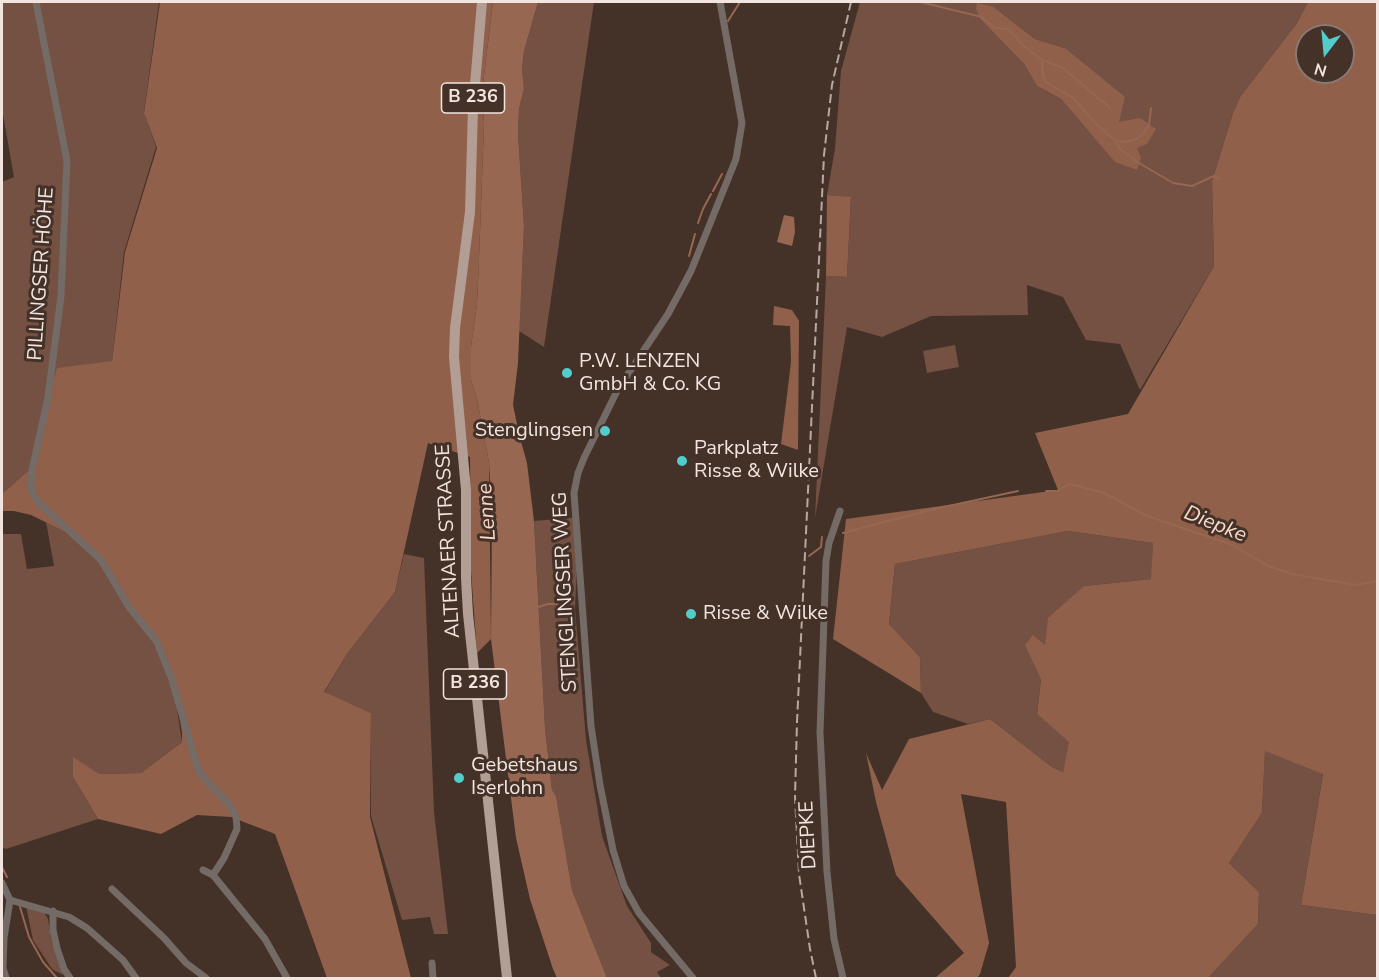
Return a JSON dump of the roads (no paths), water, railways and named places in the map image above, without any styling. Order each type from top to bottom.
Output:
[{"type":"main road","name":"ALTENAER STRASSE","points":[[482,2],[473,108],[470,212],[454,328],[455,388],[465,469],[468,614],[507,978]]},
{"type":"street","name":"PILLINGSER HÖHE","points":[[36,2],[67,161],[61,296],[48,397],[32,470],[32,488],[40,504],[101,560],[129,608],[157,642],[172,680],[194,760],[202,776],[228,803],[236,816],[237,829],[213,875]]},
{"type":"street","name":"STENGLINGSER WEG","points":[[693,978],[639,913],[624,886],[613,850],[591,726],[574,493],[584,458],[618,389],[668,314],[691,271],[736,159],[742,123],[720,2]]},
{"type":"street","name":"DIEPKE","points":[[840,511],[829,543],[826,561],[820,732],[827,872],[834,939],[843,978]]},
{"type":"street","points":[[203,870],[213,875],[265,939],[287,978]]},
{"type":"street","points":[[2,883],[10,900],[4,938],[3,968],[6,978]]},
{"type":"street","points":[[111,890],[164,938],[186,963],[206,978]]},
{"type":"street","points":[[10,900],[69,916],[87,928],[123,960],[136,978]]},
{"type":"street","points":[[53,911],[53,930],[57,948],[64,969],[70,978]]},
{"type":"street","points":[[432,963],[434,978]]},
{"type":"waterway","points":[[728,21],[740,2]]},
{"type":"waterway","points":[[920,2],[982,17],[995,28],[1008,29],[1027,49],[1042,60],[1063,68],[1110,108]]},
{"type":"waterway","points":[[1042,61],[1043,77],[1047,83],[1072,97],[1097,125],[1115,140],[1124,142],[1135,140],[1143,134],[1149,125],[1151,108]]},
{"type":"waterway","points":[[1115,140],[1120,149],[1173,183],[1192,186],[1214,176],[1219,179]]},
{"type":"waterway","points":[[713,191],[722,174]]},
{"type":"waterway","points":[[698,223],[711,194]]},
{"type":"waterway","points":[[689,256],[695,234]]},
{"type":"waterway","name":"Diepke","points":[[1046,491],[1057,491],[1069,484],[1102,492],[1147,516],[1233,545],[1268,566],[1292,574],[1356,585],[1378,581]]},
{"type":"waterway","name":"Diepke","points":[[843,533],[930,510],[1018,491]]},
{"type":"waterway","name":"Diepke","points":[[809,556],[821,547],[822,537]]},
{"type":"waterway","name":"Diepke","points":[[535,608],[573,601]]},
{"type":"waterway","points":[[2,867],[7,877]]},
{"type":"waterway","points":[[20,907],[29,937],[43,962],[57,978]]},
{"type":"railway","points":[[816,978],[799,874],[795,796],[797,722],[824,155],[832,85],[851,2]]},
{"type":"place","name":"P.W. LENZEN GmbH & Co. KG","points":[[567,373]]},
{"type":"place","name":"Stenglingsen","points":[[605,431]]},
{"type":"place","name":"Parkplatz Risse & Wilke","points":[[682,461]]},
{"type":"place","name":"Risse & Wilke","points":[[691,614]]},
{"type":"place","name":"Gebetshaus Iserlohn","points":[[459,778]]},
{"type":"water label","name":"Lenne","points":[[488,512]]}]
